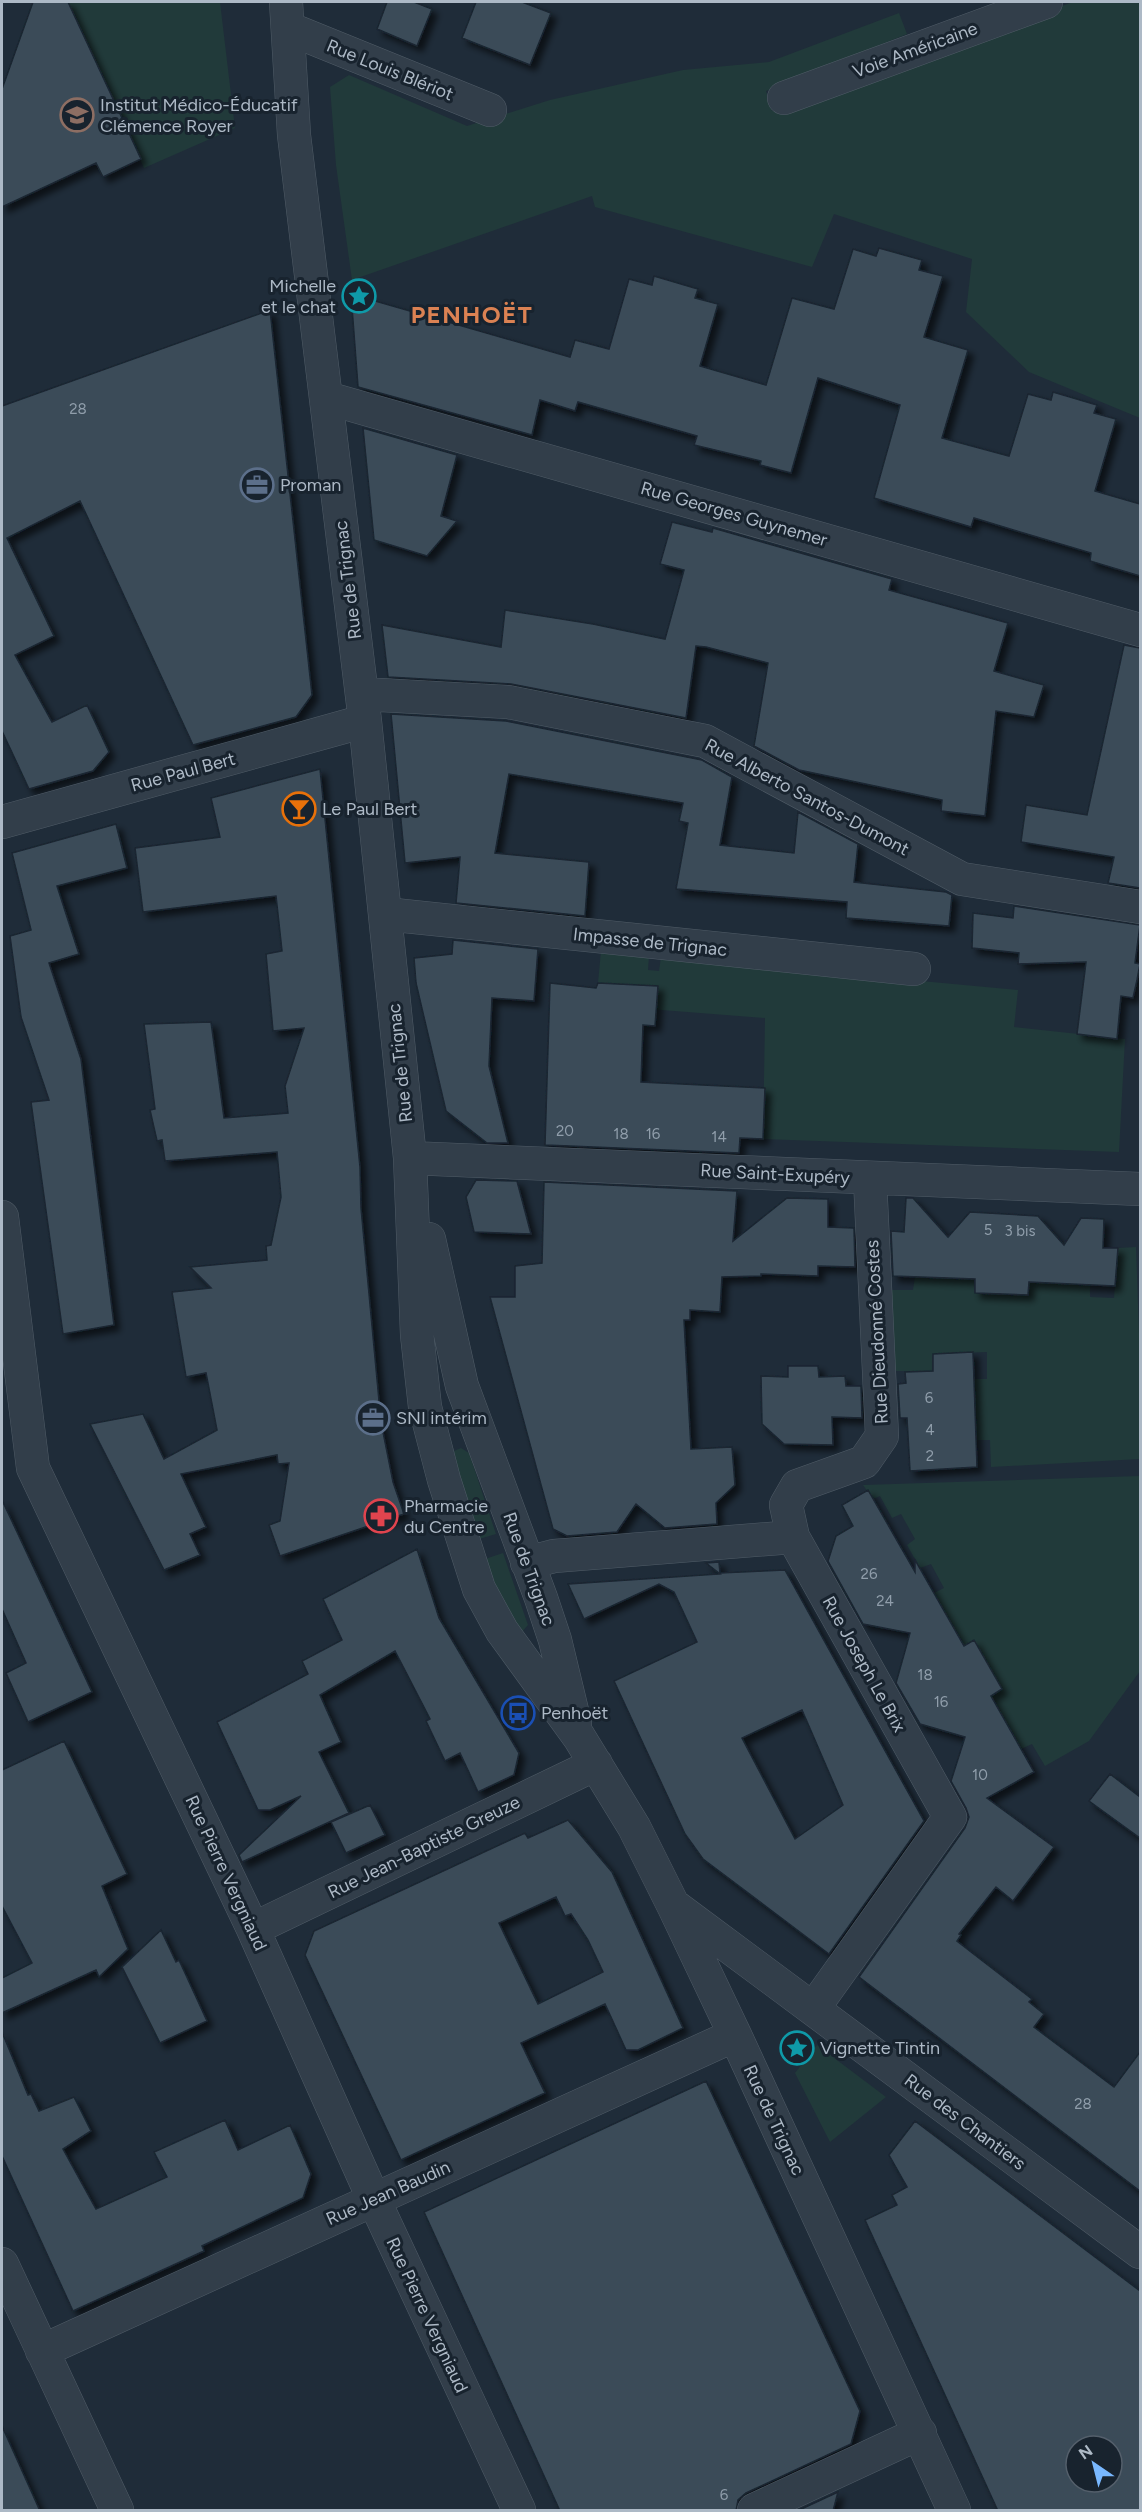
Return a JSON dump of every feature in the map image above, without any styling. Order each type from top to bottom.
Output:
[{"type":"street","name":"Voie Américaine","points":[[784,98],[1037,3]]},
{"type":"street","name":"Rue Louis Blériot","points":[[288,15],[490,110]]},
{"type":"street","name":"Rue de Trignac","points":[[288,15],[294,135],[363,708],[411,1158],[417,1335],[425,1407],[444,1479],[479,1588],[502,1631],[596,1764],[634,1827],[674,1906],[920,2433],[954,2511]]},
{"type":"street","name":"Rue Georges Guynemer","points":[[327,398],[1140,630]]},
{"type":"street","name":"Rue Alberto Santos-Dumont","points":[[363,708],[508,702],[705,741],[962,879],[1140,906]]},
{"type":"street","name":"Rue Paul Bert","points":[[2,822],[363,708]]},
{"type":"street","name":"Impasse de Trignac","points":[[385,914],[914,969]]},
{"type":"street","name":"Rue de Trignac","points":[[411,1158],[462,1386],[555,1640],[579,1737]]},
{"type":"street","name":"Rue Saint-Exupéry","points":[[411,1158],[1140,1189]]},
{"type":"street","name":"Rue Dieudonné Costes","points":[[793,1537],[786,1505],[797,1486],[864,1462],[882,1436],[870,1179]]},
{"type":"street","name":"Rue Pierre Vergniaud","points":[[2,1217],[33,1468],[253,1929],[374,2200],[519,2511]]},
{"type":"street","points":[[527,1563],[554,1556],[793,1537]]},
{"type":"street","name":"Rue Joseph Le Brix","points":[[793,1537],[950,1817],[813,2009]]},
{"type":"street","name":"Rue Jean-Baptiste Greuze","points":[[253,1929],[596,1764]]},
{"type":"street","name":"Rue des Chantiers","points":[[674,1906],[1140,2252]]},
{"type":"street","name":"Rue Jean Baudin","points":[[42,2351],[735,2036]]},
{"type":"street","points":[[2,2264],[117,2511]]},
{"type":"street","points":[[754,2511],[920,2433]]},
{"type":"green space","points":[[67,2],[220,2],[235,128],[144,168]]},
{"type":"green space","points":[[1073,2],[1140,2],[1140,418],[1029,372],[966,312],[972,259],[834,214],[812,267],[595,207],[592,196],[352,280],[336,165],[330,87],[349,75],[467,126],[550,100],[683,70],[769,62],[899,13],[907,34],[766,91],[772,111]]},
{"type":"green space","points":[[601,951],[649,956],[648,970],[659,971],[661,957],[1018,990],[1014,1027],[1125,1039],[1119,1152],[763,1139],[765,1018],[649,1009],[639,986],[598,983]]},
{"type":"green space","points":[[1136,1247],[1140,1362],[1140,1459],[991,1467],[990,1440],[976,1440],[974,1379],[987,1379],[987,1352],[934,1354],[933,1371],[893,1371],[888,1290],[913,1290],[915,1277],[975,1279],[975,1293],[1028,1295],[1029,1282],[1090,1284],[1090,1297],[1114,1298],[1118,1248]]},
{"type":"green space","points":[[461,1448],[469,1453],[496,1534],[479,1539],[454,1463],[454,1451]]},
{"type":"green space","points":[[1140,1476],[1140,1671],[1089,1741],[1045,1766],[1032,1744],[1021,1749],[991,1696],[1002,1689],[964,1646],[934,1593],[944,1588],[931,1564],[920,1568],[907,1545],[915,1539],[901,1514],[892,1518],[880,1496],[873,1499],[863,1485]]},
{"type":"green space","points":[[503,1553],[528,1625],[521,1633],[506,1610],[485,1559]]},
{"type":"green space","points":[[817,2045],[886,2097],[830,2142],[795,2073]]},
{"type":"building","name":"Institut Médico-Éducatif Clémence Royer","points":[[33,2],[68,2],[141,159],[103,177],[96,163],[2,207],[2,89]]},
{"type":"building","points":[[387,2],[414,2],[432,9],[417,46],[377,29]]},
{"type":"building","points":[[476,2],[522,2],[551,13],[530,65],[462,38]]},
{"type":"building","points":[[879,248],[922,260],[919,270],[943,276],[924,337],[968,350],[942,438],[1009,456],[1028,394],[1051,400],[1053,392],[1097,405],[1094,413],[1116,419],[1095,491],[1140,504],[1140,576],[1090,561],[1091,553],[974,518],[971,527],[874,498],[900,405],[818,378],[791,473],[760,465],[761,461],[694,445],[697,436],[578,402],[575,411],[540,400],[532,435],[358,387],[351,294],[570,357],[575,340],[609,349],[629,279],[652,285],[654,276],[698,289],[695,298],[718,304],[700,366],[766,385],[792,298],[834,309],[853,249],[876,256]]},
{"type":"building","points":[[270,310],[312,695],[296,717],[193,745],[80,501],[7,538],[54,636],[15,655],[52,722],[87,705],[109,752],[93,771],[29,789],[2,731],[2,406]]},
{"type":"building","points":[[363,428],[457,455],[441,516],[457,521],[427,556],[374,540]]},
{"type":"building","points":[[672,522],[712,532],[713,528],[892,579],[889,590],[1008,623],[994,671],[1044,685],[1034,717],[996,711],[985,816],[941,811],[942,800],[799,770],[754,746],[768,663],[706,647],[696,646],[686,718],[511,684],[388,677],[382,625],[501,647],[505,610],[593,624],[665,639],[684,570],[660,564]]},
{"type":"building","points":[[1124,645],[1140,648],[1140,888],[1108,883],[1114,857],[1021,842],[1026,805],[1087,815]]},
{"type":"building","points":[[391,714],[506,721],[702,760],[732,777],[720,845],[794,853],[798,812],[858,844],[854,882],[946,892],[952,895],[949,926],[846,918],[847,902],[676,889],[688,823],[679,821],[683,803],[509,774],[495,853],[589,862],[585,916],[456,903],[460,857],[405,863]]},
{"type":"building","points":[[320,769],[360,1167],[361,1208],[381,1422],[393,1482],[404,1514],[280,1556],[269,1525],[280,1521],[289,1463],[278,1464],[277,1455],[181,1474],[206,1527],[190,1534],[200,1555],[164,1570],[90,1424],[143,1414],[164,1459],[217,1430],[206,1373],[186,1377],[172,1292],[211,1288],[190,1267],[267,1260],[266,1246],[271,1245],[281,1197],[277,1152],[165,1161],[162,1140],[157,1141],[150,1110],[155,1109],[144,1024],[211,1022],[224,1118],[288,1113],[285,1086],[304,1028],[273,1031],[266,954],[282,951],[276,896],[143,912],[135,848],[220,837],[211,798]]},
{"type":"building","points":[[116,824],[127,868],[57,886],[79,954],[49,963],[81,1059],[114,1325],[63,1334],[31,1102],[49,1100],[21,1017],[10,936],[31,930],[12,853]]},
{"type":"building","points":[[1014,906],[1140,925],[1135,963],[1140,964],[1137,980],[1133,998],[1121,996],[1117,1039],[1077,1034],[1086,962],[1018,964],[1019,953],[972,948],[973,913],[1013,918]]},
{"type":"building","points":[[453,940],[538,949],[534,1001],[492,998],[489,1066],[508,1143],[487,1143],[446,1111],[416,983],[414,958],[452,954]]},
{"type":"building","points":[[550,983],[596,988],[598,983],[658,986],[655,1026],[643,1025],[641,1082],[765,1088],[763,1139],[740,1138],[739,1153],[545,1145]]},
{"type":"building","points":[[476,1180],[517,1181],[531,1234],[474,1232],[466,1197]]},
{"type":"building","points":[[544,1182],[737,1191],[733,1241],[787,1198],[828,1199],[828,1227],[854,1228],[855,1267],[818,1266],[818,1276],[761,1274],[761,1276],[722,1277],[720,1312],[690,1310],[690,1320],[684,1320],[691,1449],[732,1447],[735,1485],[716,1503],[717,1524],[665,1528],[636,1504],[617,1532],[567,1536],[553,1529],[490,1297],[515,1297],[515,1266],[542,1263]]},
{"type":"building","points":[[906,1198],[913,1198],[948,1237],[970,1212],[1038,1216],[1064,1245],[1081,1218],[1104,1219],[1103,1248],[1118,1248],[1115,1286],[1029,1282],[1028,1295],[975,1293],[975,1279],[893,1276],[891,1231],[904,1232]]},
{"type":"building","points":[[973,1352],[977,1467],[910,1471],[907,1418],[900,1418],[898,1384],[906,1383],[905,1372],[933,1371],[933,1354]]},
{"type":"building","points":[[788,1366],[818,1366],[819,1377],[845,1376],[846,1386],[861,1386],[862,1418],[832,1417],[833,1445],[784,1444],[762,1424],[761,1376],[788,1377]]},
{"type":"building","points":[[868,1490],[915,1572],[915,1560],[964,1646],[974,1640],[1002,1689],[991,1696],[1034,1772],[987,1798],[1054,1847],[1013,1901],[996,1887],[959,1934],[961,1935],[957,1941],[1032,1999],[1029,2002],[1044,2014],[1034,2027],[1114,2087],[1140,2052],[1140,2191],[859,1977],[965,1828],[969,1817],[951,1781],[965,1737],[920,1724],[896,1683],[910,1633],[863,1624],[828,1561],[836,1536],[853,1526],[842,1505]]},
{"type":"building","points":[[2,1500],[92,1692],[28,1722],[6,1673],[26,1663],[2,1609]]},
{"type":"building","points":[[417,1549],[439,1618],[519,1753],[514,1775],[478,1792],[460,1753],[445,1761],[426,1721],[430,1719],[395,1651],[320,1695],[341,1742],[319,1752],[349,1813],[242,1862],[239,1855],[301,1796],[270,1810],[258,1810],[217,1722],[308,1674],[302,1661],[342,1640],[323,1599]]},
{"type":"building","points":[[719,1562],[720,1573],[785,1570],[924,1821],[829,1954],[703,1859],[685,1834],[614,1681],[697,1642],[674,1592],[659,1584],[584,1619],[568,1584],[720,1574],[706,1563]],"holes":[[[802,1710],[843,1805],[795,1839],[742,1738]]]},
{"type":"building","points":[[64,1741],[127,1874],[102,1886],[128,1949],[99,1977],[96,1970],[2,2013],[2,1978],[32,1963],[2,1906],[2,1770]]},
{"type":"building","points":[[1110,1774],[1140,1797],[1140,1838],[1089,1801]]},
{"type":"building","points":[[370,1805],[385,1835],[346,1853],[331,1822]]},
{"type":"building","points":[[568,1820],[612,1872],[683,2028],[638,2050],[626,2050],[605,2004],[521,2043],[545,2093],[401,2160],[305,1955],[314,1931],[525,1833],[528,1838]],"holes":[[[556,1897],[565,1916],[571,1914],[588,1940],[603,1972],[538,2004],[499,1923]]]},
{"type":"building","points":[[161,1930],[176,1962],[179,1960],[207,2021],[160,2043],[122,1967]]},
{"type":"building","points":[[2,2032],[28,2095],[31,2094],[39,2111],[74,2097],[91,2131],[63,2149],[96,2209],[167,2177],[154,2152],[225,2120],[238,2150],[290,2125],[311,2174],[303,2198],[202,2246],[204,2251],[73,2311],[2,2156]]},
{"type":"building","points":[[706,2081],[860,2411],[851,2444],[746,2493],[738,2500],[736,2511],[560,2511],[424,2212]]},
{"type":"building","points":[[915,2121],[1140,2291],[1140,2511],[998,2511],[865,2220],[897,2205],[892,2195],[907,2187],[889,2155]]},
{"type":"building","points":[[2,2426],[40,2511],[2,2511]]},
{"type":"building","points":[[838,2492],[833,2511],[797,2511]]},
{"type":"place","name":"Institut Médico-Éducatif Clémence Royer","points":[[77,115]]},
{"type":"place","name":"Michelle et le chat","points":[[359,296]]},
{"type":"place","name":"Proman","points":[[257,485]]},
{"type":"place","name":"Le Paul Bert","points":[[299,809]]},
{"type":"place","name":"SNI intérim","points":[[373,1418]]},
{"type":"place","name":"Pharmacie du Centre","points":[[381,1516]]},
{"type":"place","name":"Penhoët","points":[[518,1713]]},
{"type":"place","name":"Vignette Tintin","points":[[797,2048]]},
{"type":"district","name":"PENHOËT","points":[[472,315]]}]
